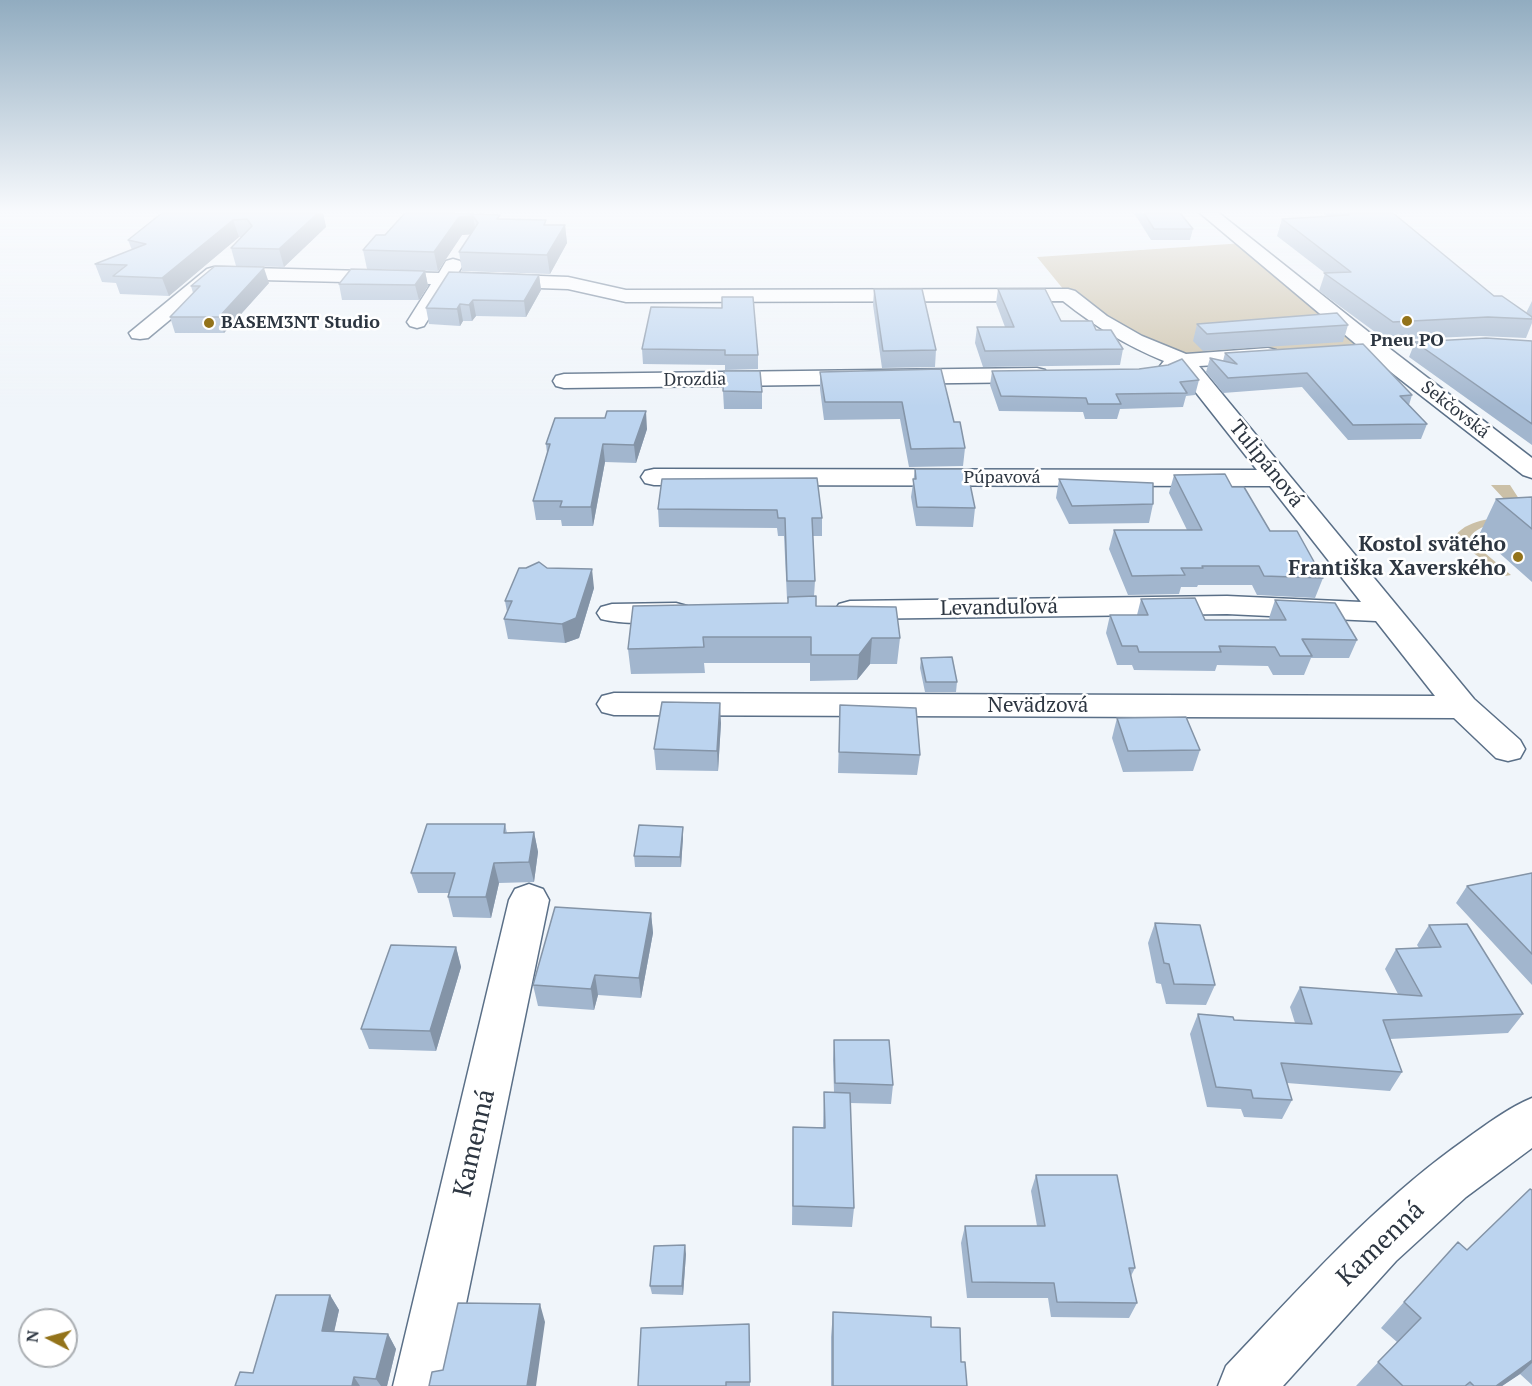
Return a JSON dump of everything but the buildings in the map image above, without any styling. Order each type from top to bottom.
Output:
[{"type":"street","points":[[140,333],[208,278]]},
{"type":"street","points":[[393,278],[568,283],[626,296],[1068,295],[1100,320],[1134,341],[1183,361]]},
{"type":"street","name":"Sekčovská","points":[[1288,278],[1532,470]]},
{"type":"street","points":[[417,322],[444,279]]},
{"type":"street","points":[[1339,350],[1412,348]]},
{"type":"street","points":[[1154,371],[1164,370],[1183,361],[1293,353]]},
{"type":"street","name":"Tulipánová","points":[[1183,361],[1462,707],[1508,749]]},
{"type":"street","name":"Drozdia","points":[[564,381],[626,387],[1064,375]]},
{"type":"street","name":"Púpavová","points":[[654,477],[1277,478]]},
{"type":"street","name":"Levanduľová","points":[[825,610],[1227,605],[1385,612]]},
{"type":"street","points":[[612,613],[707,611]]},
{"type":"street","name":"Nevädzová","points":[[614,704],[1462,707]]},
{"type":"street","name":"Kamenná","points":[[421,1386],[529,900]]},
{"type":"street","name":"Kamenná","points":[[1246,1386],[1378,1243],[1449,1180],[1532,1120]]},
{"type":"shaded area","points":[[1054,278],[1287,278],[1377,350],[1183,361],[1068,295]]},
{"type":"shaded area","points":[[1491,485],[1510,485],[1532,519],[1489,525],[1470,537],[1473,543],[1511,575],[1505,576],[1472,552],[1456,535],[1462,529],[1477,522],[1519,515]]},
{"type":"place","name":"Pneu PO","points":[[1407,321]]},
{"type":"place","name":"BASEM3NT Studio","points":[[209,323]]},
{"type":"place","name":"Kostol svätého Františka Xaverského","points":[[1518,557]]}]
